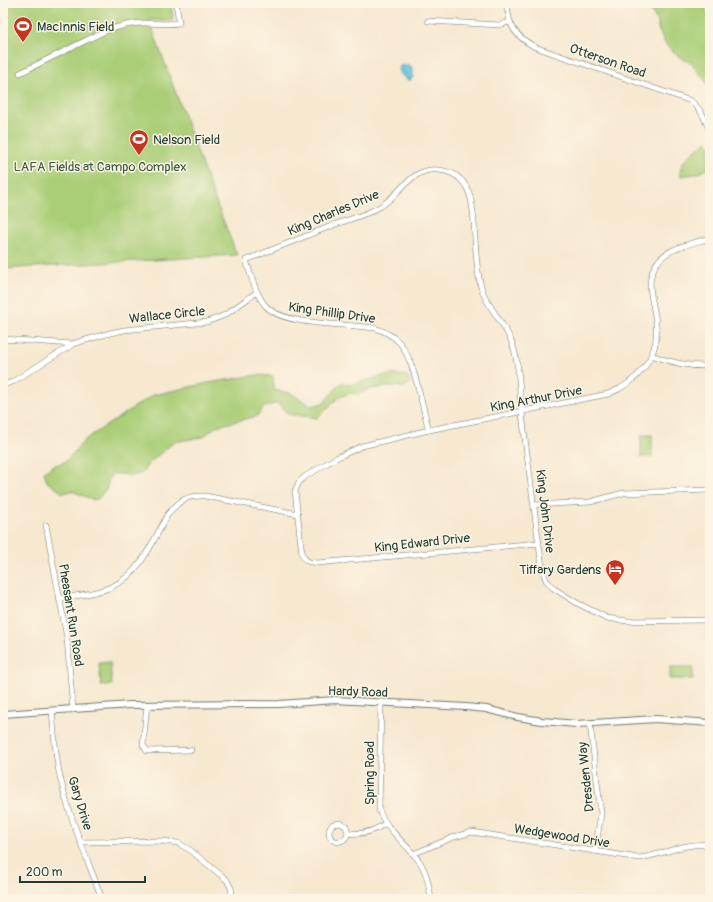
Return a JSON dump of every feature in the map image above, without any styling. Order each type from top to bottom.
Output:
[{"type":"street","points":[[20,73],[103,32],[139,23],[179,23],[176,3]]},
{"type":"street","points":[[428,22],[500,25],[509,22],[507,3]]},
{"type":"street","name":"Otterson Road","points":[[509,22],[512,29],[519,36],[526,42],[535,46],[691,101],[703,113],[710,132]]},
{"type":"street","name":"King Charles Drive","points":[[246,260],[379,207],[411,178],[421,173],[436,170],[451,174],[463,183],[471,196],[474,215],[477,263],[481,288],[512,343],[516,357],[522,412]]},
{"type":"street","name":"King Arthur Drive","points":[[308,562],[304,559],[302,554],[295,491],[299,482],[306,476],[336,458],[362,446],[429,430],[522,412],[617,391],[630,383],[640,374],[651,355],[656,329],[650,278],[655,266],[662,256],[668,252],[710,238]]},
{"type":"street","name":"King Phillip Drive","points":[[246,260],[258,292],[266,306],[282,317],[297,320],[375,328],[392,336],[400,343],[407,355],[429,430]]},
{"type":"street","name":"Wallace Circle","points":[[3,385],[12,382],[72,344],[124,330],[207,322],[225,315],[258,292]]},
{"type":"street","name":"Wallace Circle","points":[[3,339],[72,344]]},
{"type":"street","points":[[651,355],[690,366],[710,366]]},
{"type":"street","name":"King John Drive","points":[[522,412],[544,576],[553,588],[603,617],[612,620],[710,620]]},
{"type":"street","points":[[534,505],[590,502],[623,493],[710,490]]},
{"type":"street","points":[[59,598],[113,587],[128,576],[143,559],[168,514],[174,507],[186,498],[205,496],[298,514]]},
{"type":"street","name":"Pheasant Run Road","points":[[46,525],[67,638],[72,710]]},
{"type":"street","name":"King Edward Drive","points":[[308,562],[317,563],[539,542]]},
{"type":"street","name":"Hardy Road","points":[[3,714],[130,705],[268,704],[335,700],[466,707],[542,721],[577,724],[660,719],[710,723]]},
{"type":"street","name":"Spring Road","points":[[381,702],[378,805],[381,815],[386,823],[421,864],[427,878],[431,899]]},
{"type":"street","points":[[147,705],[143,745],[144,748],[148,751],[191,750]]},
{"type":"street","name":"Gary Drive","points":[[52,711],[59,771],[81,842],[102,899]]},
{"type":"street","name":"Dresden Way","points":[[590,724],[600,814],[595,851]]},
{"type":"street","points":[[348,833],[355,834],[373,831],[386,823]]},
{"type":"street","name":"Wedgewood Drive","points":[[413,854],[454,837],[472,832],[639,858],[648,857],[695,844],[710,846]]},
{"type":"street","points":[[81,842],[163,841],[178,843],[190,850],[227,880],[231,888],[233,899]]},
{"type":"green space","name":"LAFA Fields at Campo Complex","points":[[3,3],[171,3],[173,20],[149,20],[237,255],[3,269]]},
{"type":"green space","points":[[646,3],[704,3],[710,23],[710,87],[691,63],[682,59],[666,45],[658,29],[658,22]]},
{"type":"green space","points":[[707,141],[710,148],[710,168],[696,174],[681,176],[680,170],[685,160]]},
{"type":"green space","points":[[257,375],[273,376],[274,390],[290,393],[312,406],[323,403],[342,382],[349,385],[386,375],[407,375],[410,383],[404,387],[392,386],[370,389],[358,394],[350,393],[338,398],[317,418],[288,414],[277,403],[264,407],[257,416],[217,426],[203,437],[174,442],[149,463],[142,473],[132,476],[111,474],[106,489],[98,499],[93,500],[72,491],[63,493],[47,482],[44,472],[53,466],[66,461],[86,439],[153,395],[208,383]]},
{"type":"green space","points":[[641,435],[652,435],[652,457],[641,457]]},
{"type":"green space","points":[[110,662],[112,685],[101,686],[99,663]]},
{"type":"green space","points":[[670,667],[693,667],[693,679],[670,679]]},
{"type":"water","points":[[404,64],[411,66],[413,70],[413,78],[409,81],[399,71],[400,66]]},
{"type":"place","name":"MacInnis Field","points":[[23,43]]},
{"type":"place","name":"Nelson Field","points":[[139,156]]},
{"type":"place","name":"Tiffary Gardens","points":[[615,586]]}]
